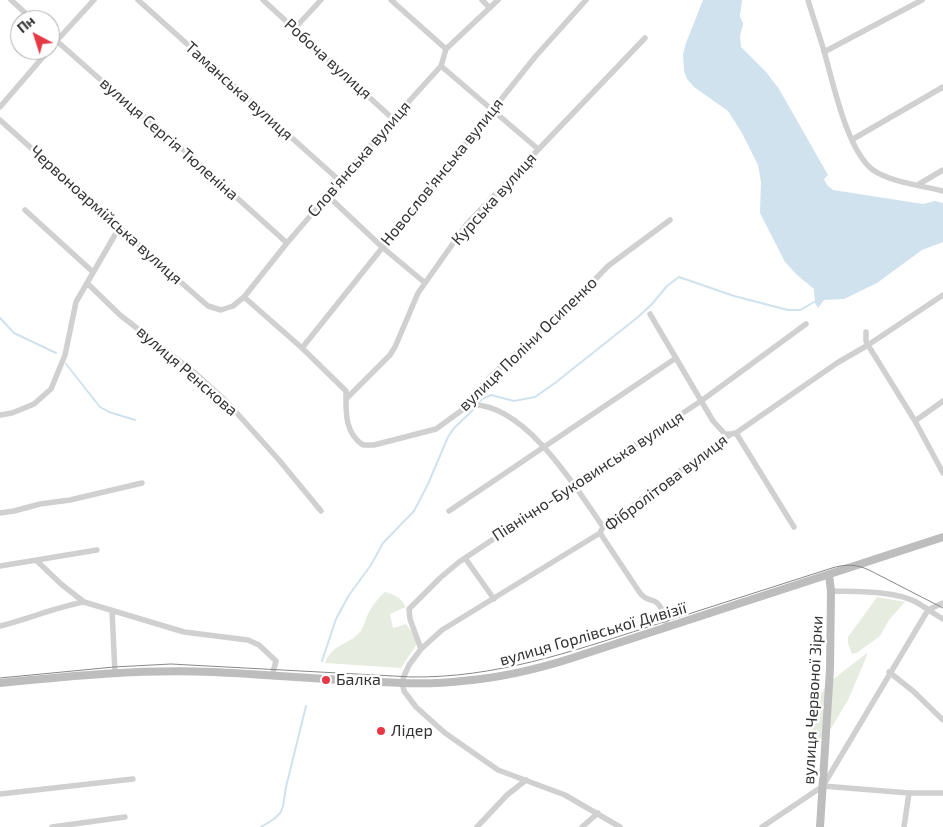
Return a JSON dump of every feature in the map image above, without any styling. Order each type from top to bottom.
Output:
[{"type":"main road","name":"вулиця Горлівської Дивізії","points":[[0,683],[115,673],[192,672],[402,683],[460,682],[514,674],[560,662],[667,628],[943,536]]},
{"type":"main road","name":"вулиця Червоної Зірки","points":[[820,827],[830,669],[831,591],[829,575]]},
{"type":"street","points":[[11,0],[22,10]]},
{"type":"street","points":[[60,37],[94,0]]},
{"type":"street","name":"Таманська вулиця","points":[[138,0],[340,181]]},
{"type":"street","name":"Робоча вулиця","points":[[263,0],[393,118]]},
{"type":"street","points":[[295,28],[321,0]]},
{"type":"street","points":[[391,0],[446,49],[498,0]]},
{"type":"street","points":[[482,0],[490,8]]},
{"type":"street","name":"Новослов'янська вулиця","points":[[302,348],[535,57],[586,0]]},
{"type":"street","points":[[808,0],[839,107],[866,164],[874,171],[892,179],[943,191]]},
{"type":"street","points":[[824,52],[922,0]]},
{"type":"street","name":"Курська вулиця","points":[[346,399],[390,355],[413,302],[424,282],[466,225],[646,38]]},
{"type":"street","name":"вулиця Сергія Тюленіна","points":[[60,44],[175,142],[287,243]]},
{"type":"street","name":"Слов'янська вулиця","points":[[214,309],[227,309],[244,297],[393,118],[441,66],[446,49]]},
{"type":"street","points":[[0,107],[40,60]]},
{"type":"street","points":[[441,66],[538,149]]},
{"type":"street","points":[[853,139],[943,87]]},
{"type":"street","name":"Червоноармійська вулиця","points":[[0,120],[119,228],[208,306],[214,309]]},
{"type":"street","points":[[919,184],[943,170]]},
{"type":"street","points":[[328,196],[424,282]]},
{"type":"street","points":[[25,210],[93,272]]},
{"type":"street","name":"вулиця Поліни Осипенко","points":[[244,297],[346,390],[349,428],[356,440],[363,445],[374,445],[436,429],[474,405],[476,392],[491,376],[578,297],[608,266],[670,220]]},
{"type":"street","points":[[0,415],[12,413],[34,404],[51,389],[65,355],[76,302],[119,228]]},
{"type":"street","name":"вулиця Ренскова","points":[[87,283],[120,314],[226,401],[321,510]]},
{"type":"street","name":"Фібролітова вулиця","points":[[402,683],[409,665],[421,648],[442,630],[601,530],[734,434],[837,363],[868,345],[943,295]]},
{"type":"street","points":[[650,314],[720,430],[725,434],[734,434],[794,527]]},
{"type":"street","name":"Північно-Буковинська вулиця","points":[[421,648],[410,619],[409,608],[440,578],[465,558],[701,401],[806,324]]},
{"type":"street","points":[[866,332],[868,345],[943,472]]},
{"type":"street","points":[[448,512],[676,358]]},
{"type":"street","points":[[915,422],[943,401]]},
{"type":"street","points":[[474,405],[498,410],[545,447],[574,485],[640,593],[648,601],[655,601],[659,605],[667,628]]},
{"type":"street","points":[[0,513],[40,504],[70,500],[142,483]]},
{"type":"street","points":[[0,566],[97,550]]},
{"type":"street","points":[[465,558],[494,599]]},
{"type":"street","points":[[37,561],[61,584],[84,602],[184,632],[248,640],[273,656],[276,661],[272,676]]},
{"type":"street","points":[[831,591],[874,593],[904,598],[916,602],[943,619]]},
{"type":"street","points":[[0,626],[84,602]]},
{"type":"street","points":[[762,827],[823,786],[889,672],[928,610],[943,603]]},
{"type":"street","points":[[112,611],[115,673]]},
{"type":"street","points":[[889,672],[913,691],[943,720]]},
{"type":"street","points":[[402,683],[404,691],[416,707],[445,733],[498,770],[552,788],[620,827]]},
{"type":"street","points":[[0,794],[132,779]]},
{"type":"street","points":[[477,827],[507,795],[526,780]]},
{"type":"street","points":[[823,786],[943,794]]},
{"type":"street","points":[[904,827],[909,793]]},
{"type":"street","points":[[582,827],[598,813]]},
{"type":"street","points":[[52,827],[125,817]]},
{"type":"shaded area","points":[[385,592],[398,597],[406,607],[390,614],[393,628],[406,624],[419,641],[401,668],[325,663],[332,651],[360,632],[371,608]]},
{"type":"shaded area","points":[[877,597],[905,602],[889,620],[880,636],[858,652],[852,654],[848,637]]},
{"type":"shaded area","points":[[867,653],[848,700],[830,730],[832,680]]},
{"type":"shaded area","points":[[825,688],[823,735],[816,743],[812,741],[814,704]]},
{"type":"water","points":[[703,0],[742,0],[740,16],[743,24],[740,36],[741,47],[766,72],[779,89],[828,175],[824,179],[827,185],[833,190],[923,204],[935,201],[943,203],[943,242],[922,250],[877,283],[844,299],[824,300],[818,308],[815,303],[814,289],[785,262],[760,213],[761,182],[758,165],[742,133],[728,111],[694,87],[687,79],[684,71],[683,54]]},
{"type":"waterway","points":[[478,404],[482,399],[491,395],[514,401],[535,397],[638,317],[667,286],[679,277],[734,296],[788,310],[800,310],[816,301]]},
{"type":"waterway","points":[[0,318],[14,333],[56,353]]},
{"type":"waterway","points":[[66,364],[100,407],[109,412],[135,420]]},
{"type":"waterway","points":[[322,661],[336,619],[349,595],[371,565],[383,543],[414,511],[448,437],[454,428],[475,408]]},
{"type":"waterway","points":[[261,827],[281,812],[306,706]]},
{"type":"tram line","points":[[0,678],[114,667],[171,664],[412,677],[473,673],[532,662],[561,654],[846,565],[869,570],[943,608]]},
{"type":"place","name":"Балка","points":[[326,680]]},
{"type":"place","name":"Лідер","points":[[381,731]]}]
